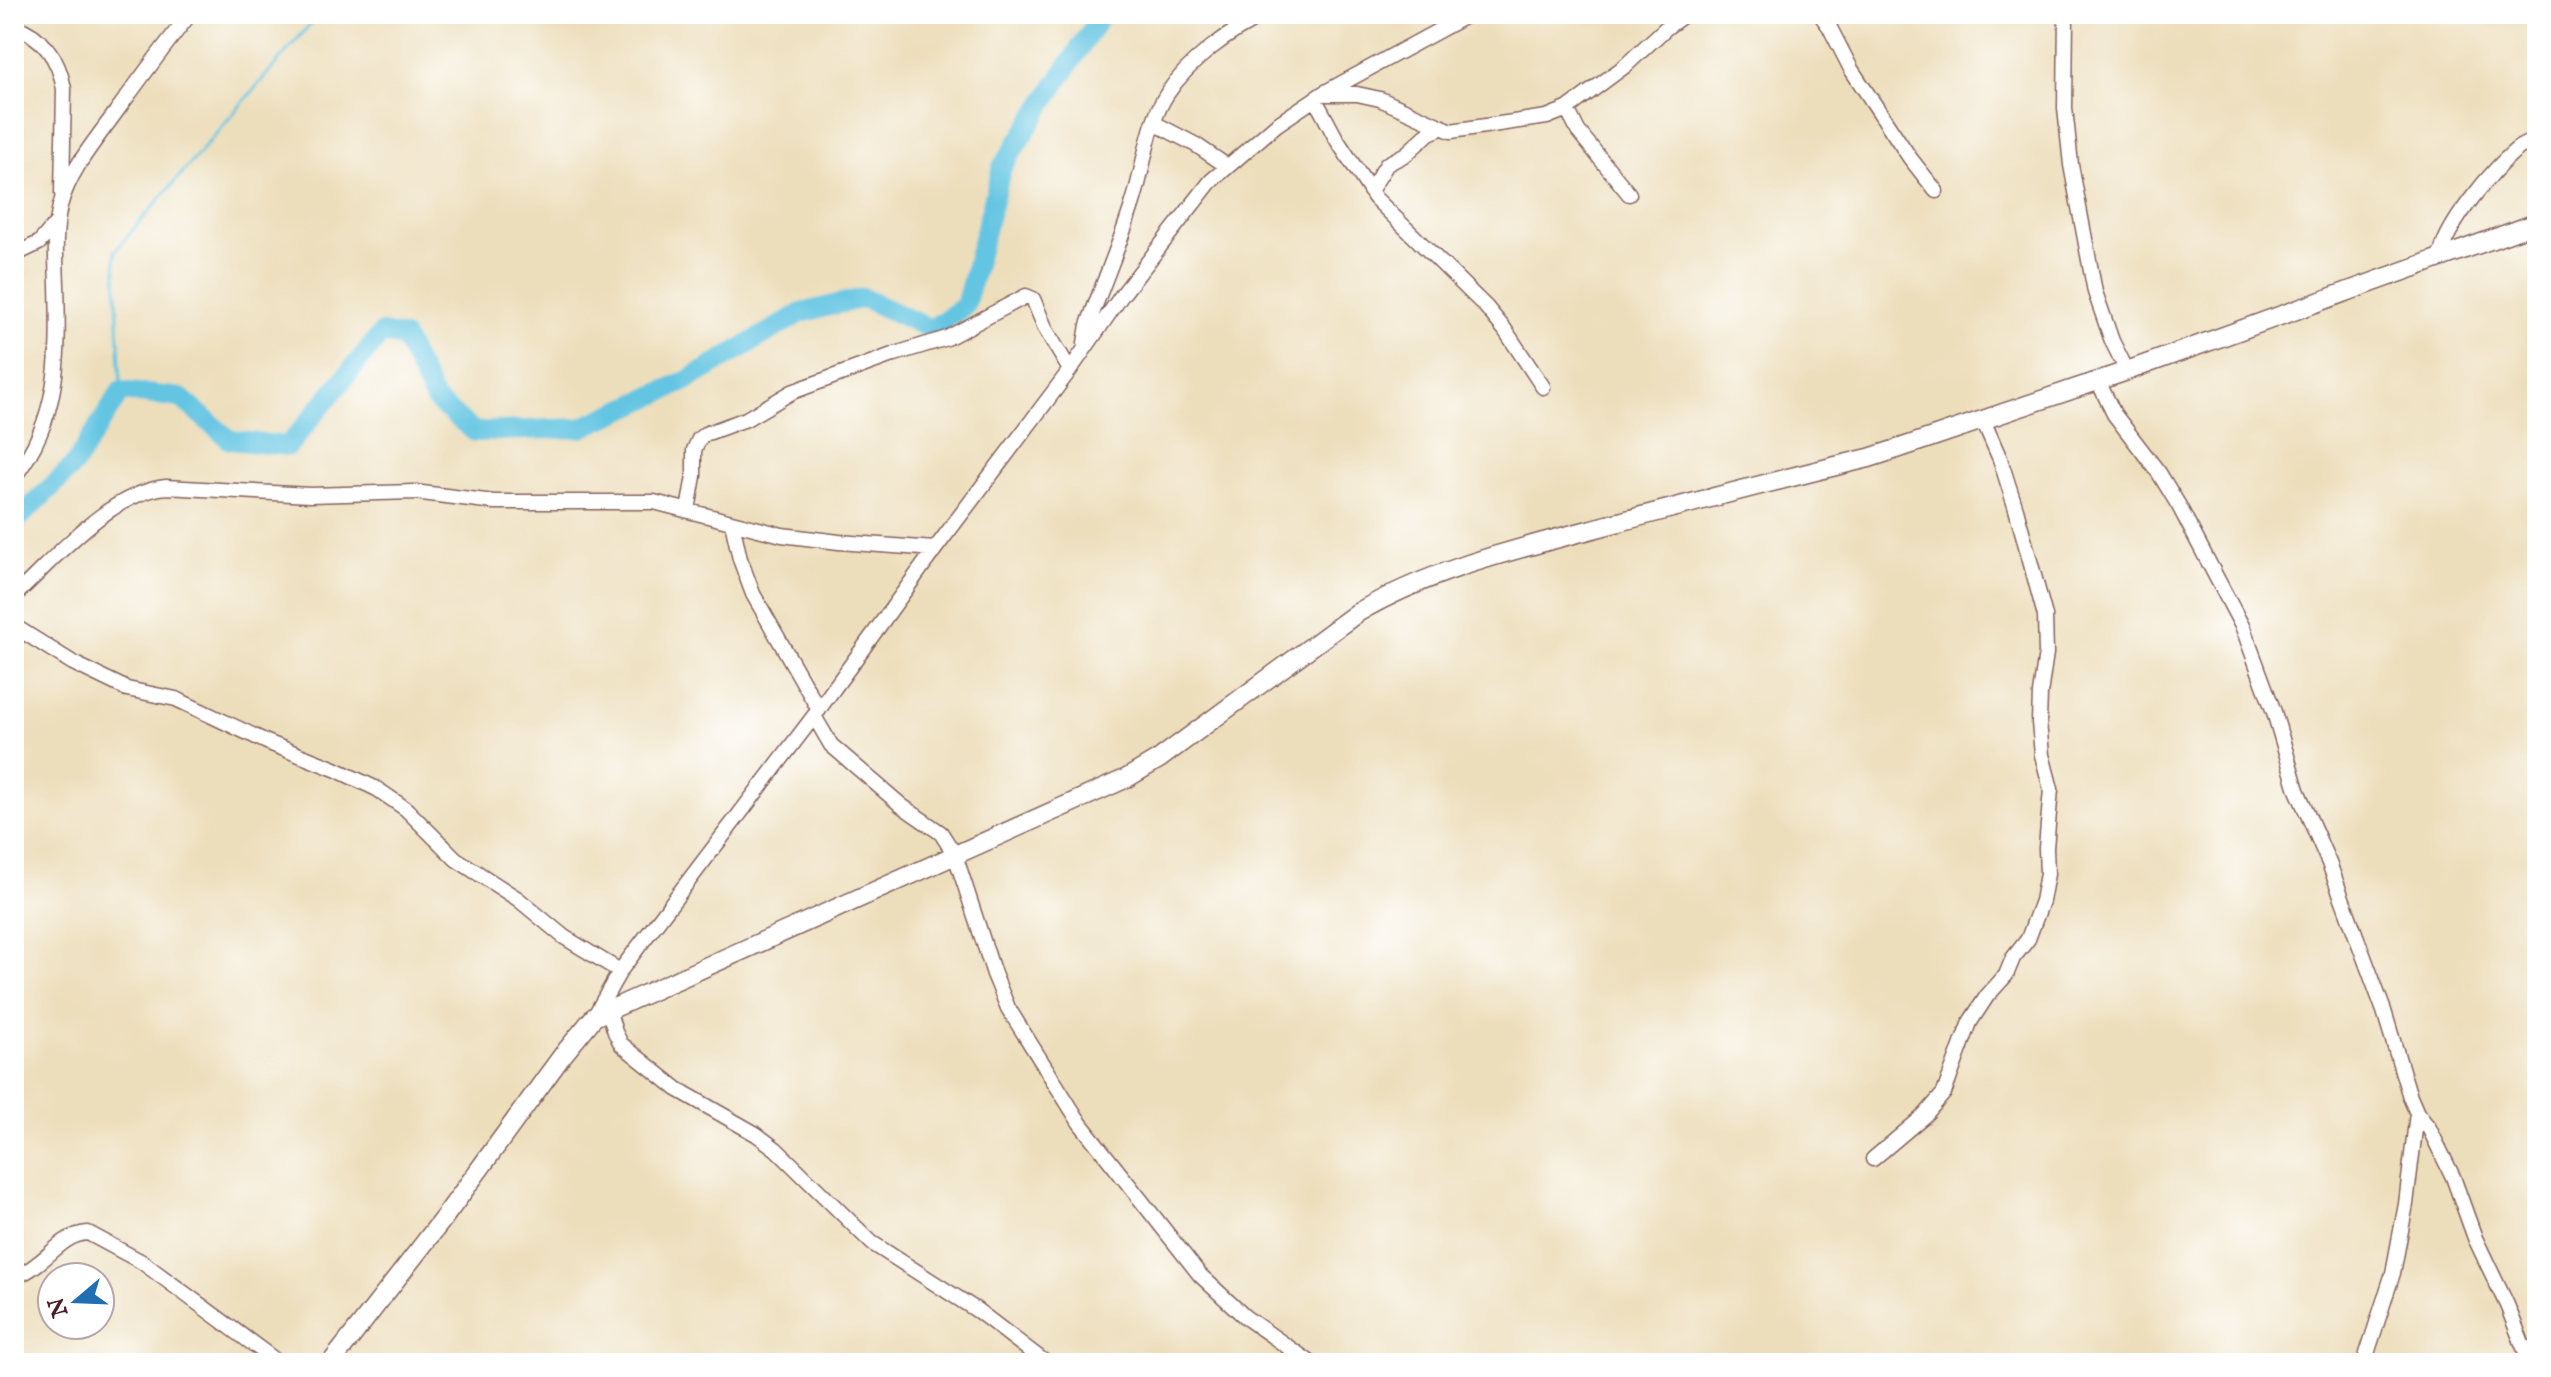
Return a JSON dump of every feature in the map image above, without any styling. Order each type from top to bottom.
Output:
[{"type":"main road","points":[[331,1363],[443,1219],[562,1056],[601,1013],[1109,787],[1159,759],[1357,613],[1403,588],[1516,549],[1869,458],[2127,371],[2537,223]]},
{"type":"street","points":[[61,202],[86,153],[190,14]]},
{"type":"street","points":[[1084,349],[1088,325],[1133,203],[1154,123],[1166,95],[1188,70],[1230,36],[1266,14]]},
{"type":"street","points":[[1046,1363],[978,1311],[872,1243],[776,1149],[756,1134],[677,1089],[621,1044],[601,1013],[620,971],[817,713],[1183,214],[1211,181],[1276,125],[1318,96],[1469,14]]},
{"type":"street","points":[[1318,96],[1357,94],[1380,99],[1441,128],[1463,131],[1547,117],[1567,109],[1625,66],[1685,14]]},
{"type":"street","points":[[1820,14],[1851,69],[1910,158],[1936,191]]},
{"type":"street","points":[[2066,14],[2065,108],[2071,165],[2095,292],[2112,341],[2127,371]]},
{"type":"street","points":[[14,26],[35,38],[56,59],[64,89],[61,202],[55,242],[58,324],[55,386],[46,422],[14,477]]},
{"type":"street","points":[[1318,96],[1337,140],[1370,191],[1486,307],[1543,387]]},
{"type":"street","points":[[1567,109],[1578,131],[1629,194]]},
{"type":"street","points":[[1154,123],[1227,166]]},
{"type":"street","points":[[1370,191],[1387,164],[1406,154],[1429,133],[1441,128]]},
{"type":"street","points":[[2441,258],[2440,250],[2447,235],[2488,178],[2520,147],[2537,140]]},
{"type":"street","points":[[14,255],[39,243],[57,222]]},
{"type":"street","points":[[688,510],[694,476],[694,450],[705,434],[746,419],[792,392],[947,338],[1026,296],[1033,299],[1050,339],[1070,370]]},
{"type":"street","points":[[2098,381],[2114,414],[2159,473],[2179,506],[2243,628],[2274,712],[2297,790],[2329,863],[2384,1011],[2410,1097],[2453,1177],[2478,1244],[2530,1363]]},
{"type":"street","points":[[1873,1159],[1925,1115],[1944,1093],[1970,1022],[2006,975],[2013,958],[2033,929],[2047,874],[2051,789],[2042,755],[2039,722],[2046,653],[2045,616],[2016,509],[1983,420]]},
{"type":"street","points":[[14,596],[73,540],[133,495],[150,489],[190,487],[310,495],[396,491],[494,502],[654,502],[782,535],[935,549]]},
{"type":"street","points":[[732,523],[740,559],[753,594],[831,745],[902,806],[941,833],[955,855],[1008,1008],[1080,1123],[1200,1275],[1245,1317],[1311,1363]]},
{"type":"street","points":[[14,626],[73,663],[127,689],[176,699],[377,789],[406,809],[456,859],[518,899],[564,937],[620,971]]},
{"type":"street","points":[[2364,1363],[2397,1253],[2417,1113]]},
{"type":"street","points":[[14,1277],[40,1263],[69,1237],[88,1233],[142,1262],[279,1363]]},
{"type":"waterway","points":[[121,391],[115,251],[319,14]]},
{"type":"waterway","points":[[14,523],[74,465],[121,391],[181,398],[230,440],[288,446],[382,333],[404,338],[435,400],[475,432],[581,428],[686,381],[801,313],[863,298],[931,329],[965,306],[1002,167],[1102,14]]}]
